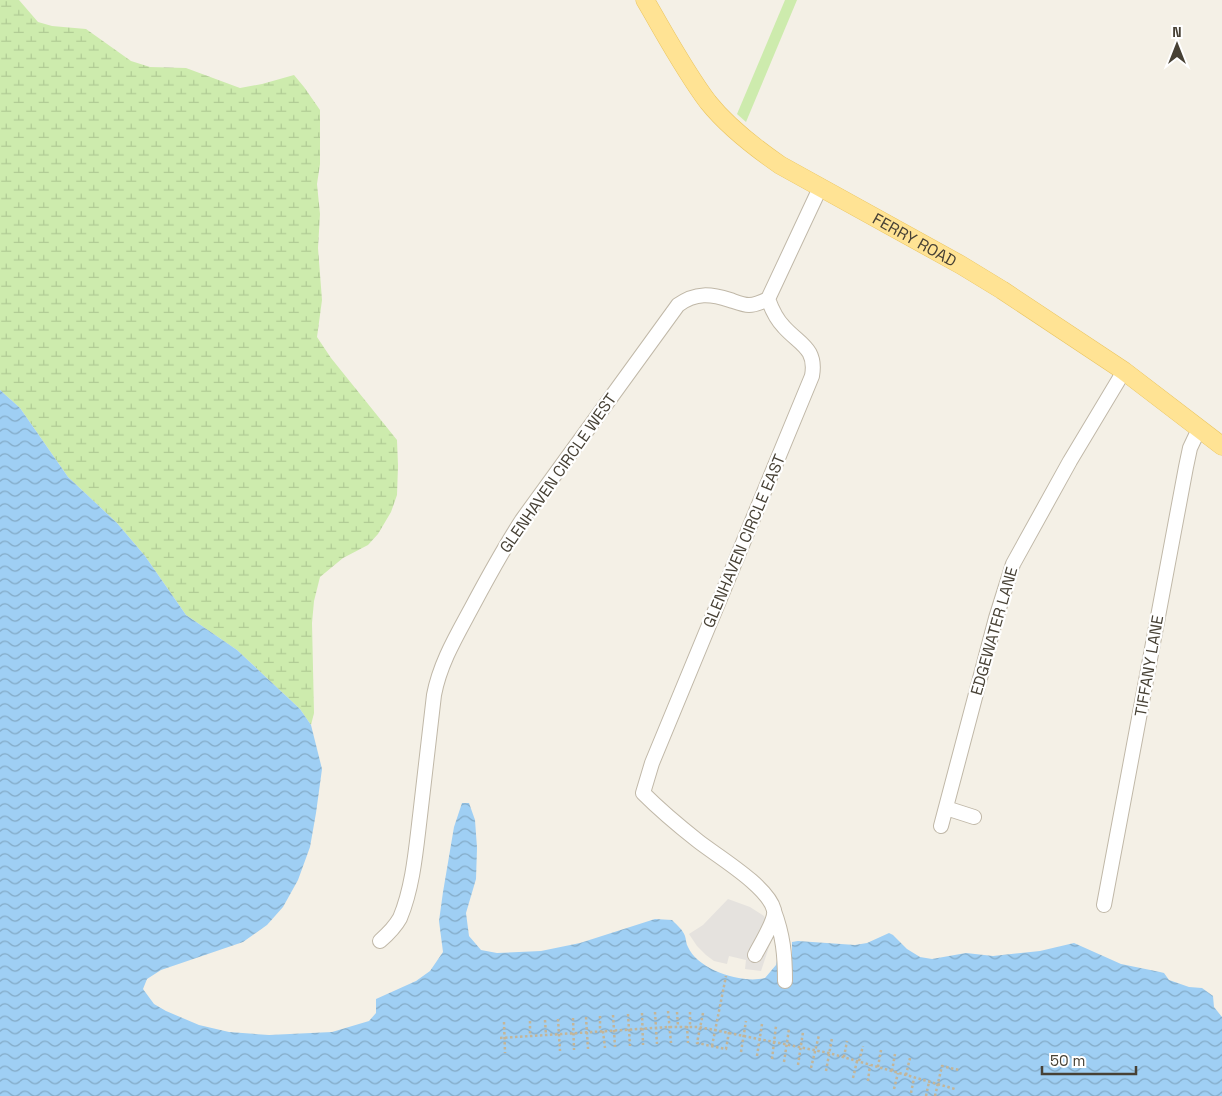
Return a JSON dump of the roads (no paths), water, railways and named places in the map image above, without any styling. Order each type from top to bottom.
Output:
[{"type":"main road","name":"FERRY ROAD","points":[[645,0],[692,78],[720,115],[764,154],[820,188],[961,265],[1002,290],[1124,372],[1222,446]]},
{"type":"street","points":[[768,299],[820,188]]},
{"type":"street","name":"GLENHAVEN CIRCLE WEST","points":[[380,941],[395,926],[399,919],[411,878],[437,682],[454,640],[508,543],[522,520],[678,305],[692,297],[707,294],[750,305],[768,299]]},
{"type":"street","name":"GLENHAVEN CIRCLE EAST","points":[[768,299],[777,319],[810,352],[814,364],[812,376],[656,753],[643,793],[697,840],[755,883],[766,895],[774,910]]},
{"type":"street","name":"EDGEWATER LANE","points":[[942,826],[1010,570],[1070,461],[1124,372]]},
{"type":"street","name":"TIFFANY LANE","points":[[1104,905],[1190,448],[1199,430]]},
{"type":"street","points":[[946,808],[974,817]]},
{"type":"street","points":[[755,955],[774,918],[774,910]]},
{"type":"street","points":[[774,910],[783,938],[785,980]]},
{"type":"water","points":[[0,390],[20,408],[68,477],[117,523],[145,556],[186,615],[237,650],[300,709],[311,725],[322,769],[310,847],[298,880],[283,907],[267,925],[243,942],[161,970],[147,979],[143,989],[154,1004],[166,1011],[199,1025],[229,1032],[269,1035],[332,1032],[369,1021],[376,1013],[376,999],[416,981],[430,971],[443,952],[439,921],[454,827],[462,803],[469,803],[475,820],[477,848],[476,879],[466,913],[469,936],[481,950],[497,953],[541,951],[580,943],[655,919],[672,920],[683,932],[687,946],[693,955],[701,962],[733,977],[755,979],[765,978],[776,965],[778,956],[792,954],[792,942],[798,941],[855,945],[867,943],[889,933],[907,949],[920,957],[932,959],[966,953],[993,956],[1040,951],[1074,943],[1121,964],[1164,973],[1169,980],[1189,987],[1202,988],[1213,996],[1214,1007],[1222,1017],[1222,1096],[0,1096]]}]
